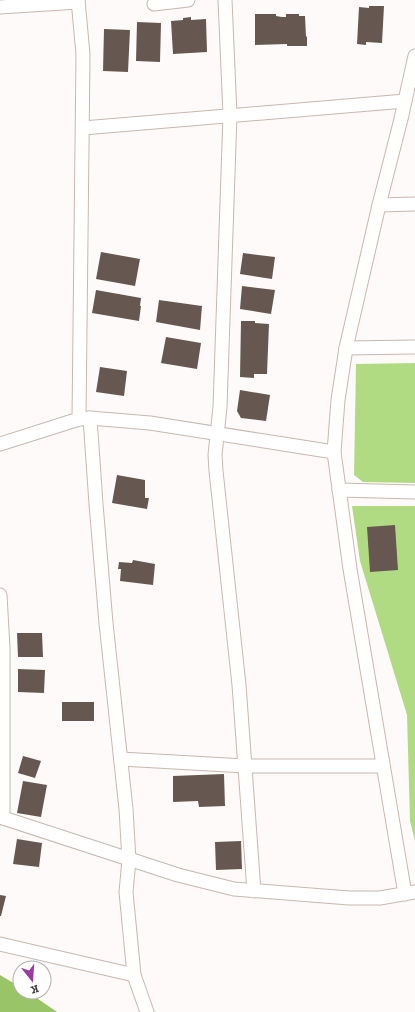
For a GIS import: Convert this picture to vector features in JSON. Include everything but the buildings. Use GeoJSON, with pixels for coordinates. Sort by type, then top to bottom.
{"type":"FeatureCollection","features":[{"type":"Feature","properties":{"kind":"street"},"geometry":{"type":"LineString","coordinates":[[154,4],[188,0]]}},
{"type":"Feature","properties":{"kind":"street"},"geometry":{"type":"LineString","coordinates":[[225,0],[230,115],[220,407],[217,434],[216,471],[239,685],[254,891]]}},
{"type":"Feature","properties":{"kind":"street"},"geometry":{"type":"LineString","coordinates":[[0,7],[78,1],[83,54],[84,419],[96,504],[113,698],[121,759],[129,860],[126,892],[134,975],[147,1012]]}},
{"type":"Feature","properties":{"kind":"street"},"geometry":{"type":"LineString","coordinates":[[0,595],[4,656],[1,818],[178,875],[234,889],[360,899],[380,898],[410,893],[383,766],[350,569],[334,452],[338,400],[346,348],[415,56]]}},
{"type":"Feature","properties":{"kind":"street"},"geometry":{"type":"LineString","coordinates":[[83,128],[405,101]]}},
{"type":"Feature","properties":{"kind":"street"},"geometry":{"type":"LineString","coordinates":[[379,205],[415,204]]}},
{"type":"Feature","properties":{"kind":"street"},"geometry":{"type":"LineString","coordinates":[[346,348],[415,347]]}},
{"type":"Feature","properties":{"kind":"street"},"geometry":{"type":"LineString","coordinates":[[0,444],[84,419],[150,423],[334,452]]}},
{"type":"Feature","properties":{"kind":"street"},"geometry":{"type":"LineString","coordinates":[[339,490],[415,492]]}},
{"type":"Feature","properties":{"kind":"street"},"geometry":{"type":"LineString","coordinates":[[121,759],[246,766],[383,766]]}},
{"type":"Feature","properties":{"kind":"street"},"geometry":{"type":"LineString","coordinates":[[0,944],[134,975]]}},
{"type":"Feature","properties":{"kind":"green space"},"geometry":{"type":"Polygon","coordinates":[[[415,363],[415,483],[363,482],[354,475],[356,364],[415,363]]]}},
{"type":"Feature","properties":{"kind":"green space"},"geometry":{"type":"Polygon","coordinates":[[[352,506],[415,506],[415,841],[410,821],[407,715],[360,561],[352,506]]]}},
{"type":"Feature","properties":{"kind":"green space"},"geometry":{"type":"Polygon","coordinates":[[[0,975],[12,982],[12,1000],[40,1000],[57,1012],[0,1012],[0,975]]]}}]}
